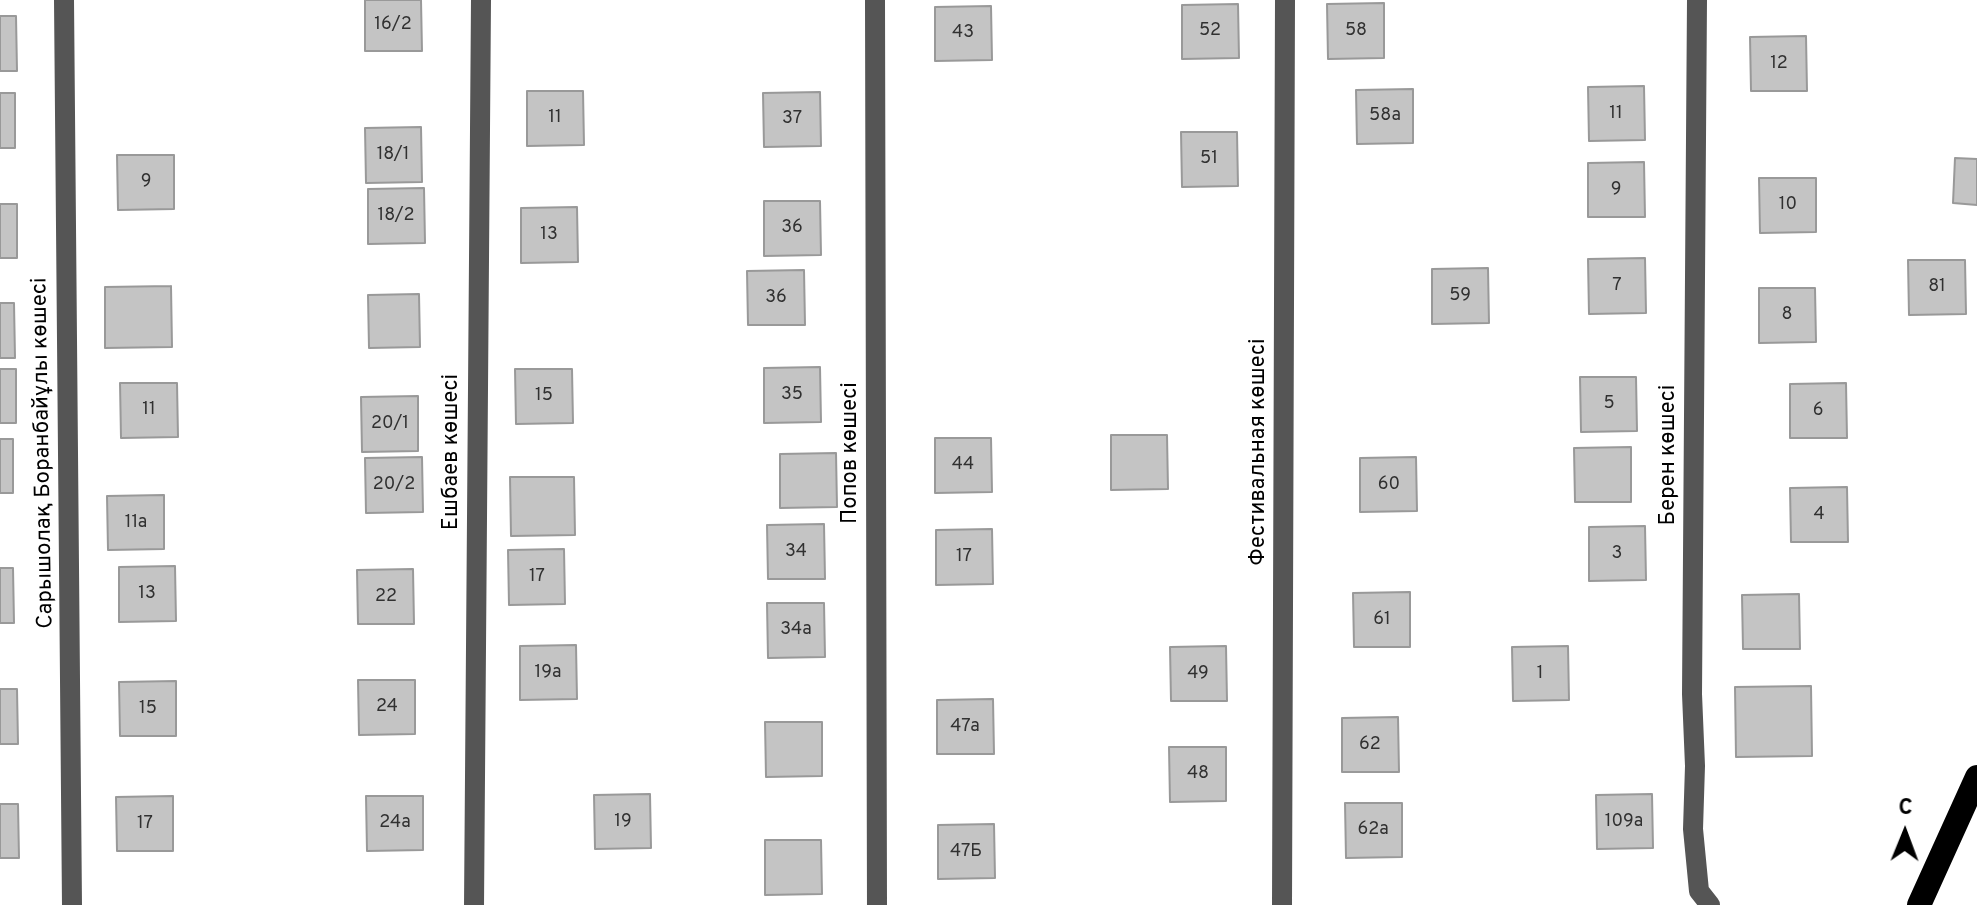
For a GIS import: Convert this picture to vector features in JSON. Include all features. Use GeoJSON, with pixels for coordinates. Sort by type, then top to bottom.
{"type":"FeatureCollection","features":[{"type":"Feature","properties":{"kind":"highway"},"geometry":{"type":"LineString","coordinates":[[1919,905],[1977,777]]}},
{"type":"Feature","properties":{"kind":"street","name":"Сарышолақ Боранбайұлы көшесі"},"geometry":{"type":"LineString","coordinates":[[64,0],[72,905]]}},
{"type":"Feature","properties":{"kind":"street","name":"Ешбаев көшесі"},"geometry":{"type":"LineString","coordinates":[[474,905],[481,0]]}},
{"type":"Feature","properties":{"kind":"street","name":"Попов көшесі"},"geometry":{"type":"LineString","coordinates":[[875,0],[877,905]]}},
{"type":"Feature","properties":{"kind":"street","name":"Фестивальная көшесі"},"geometry":{"type":"LineString","coordinates":[[1282,905],[1285,0]]}},
{"type":"Feature","properties":{"kind":"street","name":"Берен көшесі"},"geometry":{"type":"LineString","coordinates":[[1697,0],[1693,829],[1699,891],[1710,905]]}},
{"type":"Feature","properties":{"kind":"building"},"geometry":{"type":"Polygon","coordinates":[[[365,0],[421,0],[422,51],[365,51],[365,0]]]}},
{"type":"Feature","properties":{"kind":"building"},"geometry":{"type":"Polygon","coordinates":[[[1384,3],[1384,58],[1328,59],[1327,4],[1384,3]]]}},
{"type":"Feature","properties":{"kind":"building"},"geometry":{"type":"Polygon","coordinates":[[[1238,4],[1239,58],[1182,59],[1182,5],[1238,4]]]}},
{"type":"Feature","properties":{"kind":"building"},"geometry":{"type":"Polygon","coordinates":[[[991,6],[992,60],[935,61],[935,7],[991,6]]]}},
{"type":"Feature","properties":{"kind":"building"},"geometry":{"type":"Polygon","coordinates":[[[0,16],[16,16],[17,71],[0,71],[0,16]]]}},
{"type":"Feature","properties":{"kind":"building"},"geometry":{"type":"Polygon","coordinates":[[[1806,36],[1807,91],[1751,91],[1750,37],[1806,36]]]}},
{"type":"Feature","properties":{"kind":"building"},"geometry":{"type":"Polygon","coordinates":[[[1644,86],[1645,140],[1589,141],[1588,87],[1644,86]]]}},
{"type":"Feature","properties":{"kind":"building"},"geometry":{"type":"Polygon","coordinates":[[[1413,89],[1413,143],[1357,144],[1356,90],[1413,89]]]}},
{"type":"Feature","properties":{"kind":"building"},"geometry":{"type":"Polygon","coordinates":[[[527,91],[583,91],[584,145],[527,146],[527,91]]]}},
{"type":"Feature","properties":{"kind":"building"},"geometry":{"type":"Polygon","coordinates":[[[820,92],[821,146],[764,147],[763,93],[820,92]]]}},
{"type":"Feature","properties":{"kind":"building"},"geometry":{"type":"Polygon","coordinates":[[[0,93],[15,93],[15,148],[0,148],[0,93]]]}},
{"type":"Feature","properties":{"kind":"building"},"geometry":{"type":"Polygon","coordinates":[[[421,127],[422,182],[366,183],[365,128],[421,127]]]}},
{"type":"Feature","properties":{"kind":"building"},"geometry":{"type":"Polygon","coordinates":[[[1181,132],[1237,132],[1238,186],[1182,187],[1181,132]]]}},
{"type":"Feature","properties":{"kind":"building"},"geometry":{"type":"Polygon","coordinates":[[[117,155],[174,155],[174,209],[118,210],[117,155]]]}},
{"type":"Feature","properties":{"kind":"building"},"geometry":{"type":"Polygon","coordinates":[[[1955,158],[1977,159],[1977,205],[1953,203],[1955,158]]]}},
{"type":"Feature","properties":{"kind":"building"},"geometry":{"type":"Polygon","coordinates":[[[1644,162],[1645,217],[1588,217],[1588,163],[1644,162]]]}},
{"type":"Feature","properties":{"kind":"building"},"geometry":{"type":"Polygon","coordinates":[[[1759,178],[1816,178],[1816,232],[1760,233],[1759,178]]]}},
{"type":"Feature","properties":{"kind":"building"},"geometry":{"type":"Polygon","coordinates":[[[424,188],[425,243],[368,244],[368,189],[424,188]]]}},
{"type":"Feature","properties":{"kind":"building"},"geometry":{"type":"Polygon","coordinates":[[[764,201],[820,201],[821,255],[764,256],[764,201]]]}},
{"type":"Feature","properties":{"kind":"building"},"geometry":{"type":"Polygon","coordinates":[[[0,204],[17,204],[17,258],[0,258],[0,204]]]}},
{"type":"Feature","properties":{"kind":"building"},"geometry":{"type":"Polygon","coordinates":[[[577,207],[578,262],[521,263],[521,208],[577,207]]]}},
{"type":"Feature","properties":{"kind":"building"},"geometry":{"type":"Polygon","coordinates":[[[1645,258],[1646,313],[1589,314],[1588,259],[1645,258]]]}},
{"type":"Feature","properties":{"kind":"building"},"geometry":{"type":"Polygon","coordinates":[[[1908,260],[1965,260],[1966,314],[1909,315],[1908,260]]]}},
{"type":"Feature","properties":{"kind":"building"},"geometry":{"type":"Polygon","coordinates":[[[1488,268],[1489,323],[1432,324],[1432,269],[1488,268]]]}},
{"type":"Feature","properties":{"kind":"building"},"geometry":{"type":"Polygon","coordinates":[[[804,270],[805,325],[748,325],[747,271],[804,270]]]}},
{"type":"Feature","properties":{"kind":"building"},"geometry":{"type":"Polygon","coordinates":[[[171,286],[172,347],[105,348],[105,287],[171,286]]]}},
{"type":"Feature","properties":{"kind":"building"},"geometry":{"type":"Polygon","coordinates":[[[1759,288],[1815,288],[1816,342],[1759,343],[1759,288]]]}},
{"type":"Feature","properties":{"kind":"building"},"geometry":{"type":"Polygon","coordinates":[[[419,294],[420,347],[369,348],[368,295],[419,294]]]}},
{"type":"Feature","properties":{"kind":"building"},"geometry":{"type":"Polygon","coordinates":[[[0,303],[14,303],[15,358],[0,358],[0,303]]]}},
{"type":"Feature","properties":{"kind":"building"},"geometry":{"type":"Polygon","coordinates":[[[820,367],[821,422],[764,423],[764,368],[820,367]]]}},
{"type":"Feature","properties":{"kind":"building"},"geometry":{"type":"Polygon","coordinates":[[[0,369],[16,369],[16,423],[0,423],[0,369]]]}},
{"type":"Feature","properties":{"kind":"building"},"geometry":{"type":"Polygon","coordinates":[[[515,369],[572,369],[573,423],[516,424],[515,369]]]}},
{"type":"Feature","properties":{"kind":"building"},"geometry":{"type":"Polygon","coordinates":[[[1580,377],[1636,377],[1637,431],[1581,432],[1580,377]]]}},
{"type":"Feature","properties":{"kind":"building"},"geometry":{"type":"Polygon","coordinates":[[[120,383],[177,383],[178,437],[121,438],[120,383]]]}},
{"type":"Feature","properties":{"kind":"building"},"geometry":{"type":"Polygon","coordinates":[[[1846,383],[1847,438],[1790,438],[1790,384],[1846,383]]]}},
{"type":"Feature","properties":{"kind":"building"},"geometry":{"type":"Polygon","coordinates":[[[418,396],[418,451],[362,452],[361,397],[418,396]]]}},
{"type":"Feature","properties":{"kind":"building"},"geometry":{"type":"Polygon","coordinates":[[[1111,435],[1167,435],[1168,489],[1111,490],[1111,435]]]}},
{"type":"Feature","properties":{"kind":"building"},"geometry":{"type":"Polygon","coordinates":[[[935,438],[991,438],[992,492],[935,493],[935,438]]]}},
{"type":"Feature","properties":{"kind":"building"},"geometry":{"type":"Polygon","coordinates":[[[0,439],[13,439],[13,493],[0,493],[0,439]]]}},
{"type":"Feature","properties":{"kind":"building"},"geometry":{"type":"Polygon","coordinates":[[[1631,447],[1631,502],[1575,502],[1574,448],[1631,447]]]}},
{"type":"Feature","properties":{"kind":"building"},"geometry":{"type":"Polygon","coordinates":[[[836,453],[837,507],[780,508],[780,454],[836,453]]]}},
{"type":"Feature","properties":{"kind":"building"},"geometry":{"type":"Polygon","coordinates":[[[422,457],[423,512],[366,513],[365,458],[422,457]]]}},
{"type":"Feature","properties":{"kind":"building"},"geometry":{"type":"Polygon","coordinates":[[[1416,457],[1417,511],[1360,512],[1360,458],[1416,457]]]}},
{"type":"Feature","properties":{"kind":"building"},"geometry":{"type":"Polygon","coordinates":[[[510,477],[574,477],[575,535],[511,536],[510,477]]]}},
{"type":"Feature","properties":{"kind":"building"},"geometry":{"type":"Polygon","coordinates":[[[1847,487],[1848,542],[1791,542],[1790,488],[1847,487]]]}},
{"type":"Feature","properties":{"kind":"building"},"geometry":{"type":"Polygon","coordinates":[[[164,495],[164,549],[108,550],[107,496],[164,495]]]}},
{"type":"Feature","properties":{"kind":"building"},"geometry":{"type":"Polygon","coordinates":[[[824,524],[825,579],[768,579],[767,525],[824,524]]]}},
{"type":"Feature","properties":{"kind":"building"},"geometry":{"type":"Polygon","coordinates":[[[1645,526],[1646,580],[1589,581],[1589,527],[1645,526]]]}},
{"type":"Feature","properties":{"kind":"building"},"geometry":{"type":"Polygon","coordinates":[[[992,529],[993,584],[936,585],[936,530],[992,529]]]}},
{"type":"Feature","properties":{"kind":"building"},"geometry":{"type":"Polygon","coordinates":[[[564,549],[565,604],[509,605],[508,550],[564,549]]]}},
{"type":"Feature","properties":{"kind":"building"},"geometry":{"type":"Polygon","coordinates":[[[175,566],[176,621],[119,622],[119,567],[175,566]]]}},
{"type":"Feature","properties":{"kind":"building"},"geometry":{"type":"Polygon","coordinates":[[[0,568],[13,568],[14,623],[0,623],[0,568]]]}},
{"type":"Feature","properties":{"kind":"building"},"geometry":{"type":"Polygon","coordinates":[[[413,569],[414,624],[358,624],[357,570],[413,569]]]}},
{"type":"Feature","properties":{"kind":"building"},"geometry":{"type":"Polygon","coordinates":[[[1410,592],[1410,647],[1354,647],[1353,593],[1410,592]]]}},
{"type":"Feature","properties":{"kind":"building"},"geometry":{"type":"Polygon","coordinates":[[[1799,594],[1800,649],[1743,649],[1742,595],[1799,594]]]}},
{"type":"Feature","properties":{"kind":"building"},"geometry":{"type":"Polygon","coordinates":[[[767,603],[824,603],[825,657],[768,658],[767,603]]]}},
{"type":"Feature","properties":{"kind":"building"},"geometry":{"type":"Polygon","coordinates":[[[576,645],[577,699],[520,700],[520,646],[576,645]]]}},
{"type":"Feature","properties":{"kind":"building"},"geometry":{"type":"Polygon","coordinates":[[[1226,646],[1227,701],[1171,701],[1170,647],[1226,646]]]}},
{"type":"Feature","properties":{"kind":"building"},"geometry":{"type":"Polygon","coordinates":[[[1568,646],[1569,700],[1513,701],[1512,647],[1568,646]]]}},
{"type":"Feature","properties":{"kind":"building"},"geometry":{"type":"Polygon","coordinates":[[[358,680],[415,680],[415,734],[359,735],[358,680]]]}},
{"type":"Feature","properties":{"kind":"building"},"geometry":{"type":"Polygon","coordinates":[[[176,681],[176,736],[120,736],[119,682],[176,681]]]}},
{"type":"Feature","properties":{"kind":"building"},"geometry":{"type":"Polygon","coordinates":[[[1811,686],[1812,756],[1736,757],[1735,687],[1811,686]]]}},
{"type":"Feature","properties":{"kind":"building"},"geometry":{"type":"Polygon","coordinates":[[[0,689],[17,689],[18,744],[0,744],[0,689]]]}},
{"type":"Feature","properties":{"kind":"building"},"geometry":{"type":"Polygon","coordinates":[[[993,699],[994,754],[937,754],[937,700],[993,699]]]}},
{"type":"Feature","properties":{"kind":"building"},"geometry":{"type":"Polygon","coordinates":[[[1398,717],[1399,772],[1342,772],[1342,718],[1398,717]]]}},
{"type":"Feature","properties":{"kind":"building"},"geometry":{"type":"Polygon","coordinates":[[[765,722],[822,722],[822,776],[766,777],[765,722]]]}},
{"type":"Feature","properties":{"kind":"building"},"geometry":{"type":"Polygon","coordinates":[[[1169,747],[1226,747],[1226,801],[1170,802],[1169,747]]]}},
{"type":"Feature","properties":{"kind":"building"},"geometry":{"type":"Polygon","coordinates":[[[650,794],[651,848],[595,849],[594,795],[650,794]]]}},
{"type":"Feature","properties":{"kind":"building"},"geometry":{"type":"Polygon","coordinates":[[[1652,794],[1653,848],[1597,849],[1596,795],[1652,794]]]}},
{"type":"Feature","properties":{"kind":"building"},"geometry":{"type":"Polygon","coordinates":[[[173,796],[173,851],[117,851],[116,797],[173,796]]]}},
{"type":"Feature","properties":{"kind":"building"},"geometry":{"type":"Polygon","coordinates":[[[366,796],[423,796],[423,850],[367,851],[366,796]]]}},
{"type":"Feature","properties":{"kind":"building"},"geometry":{"type":"Polygon","coordinates":[[[1345,803],[1402,803],[1402,857],[1346,858],[1345,803]]]}},
{"type":"Feature","properties":{"kind":"building"},"geometry":{"type":"Polygon","coordinates":[[[0,804],[18,804],[19,858],[0,858],[0,804]]]}},
{"type":"Feature","properties":{"kind":"building"},"geometry":{"type":"Polygon","coordinates":[[[994,824],[995,878],[938,879],[938,825],[994,824]]]}},
{"type":"Feature","properties":{"kind":"building"},"geometry":{"type":"Polygon","coordinates":[[[765,840],[821,840],[822,894],[765,895],[765,840]]]}}]}
